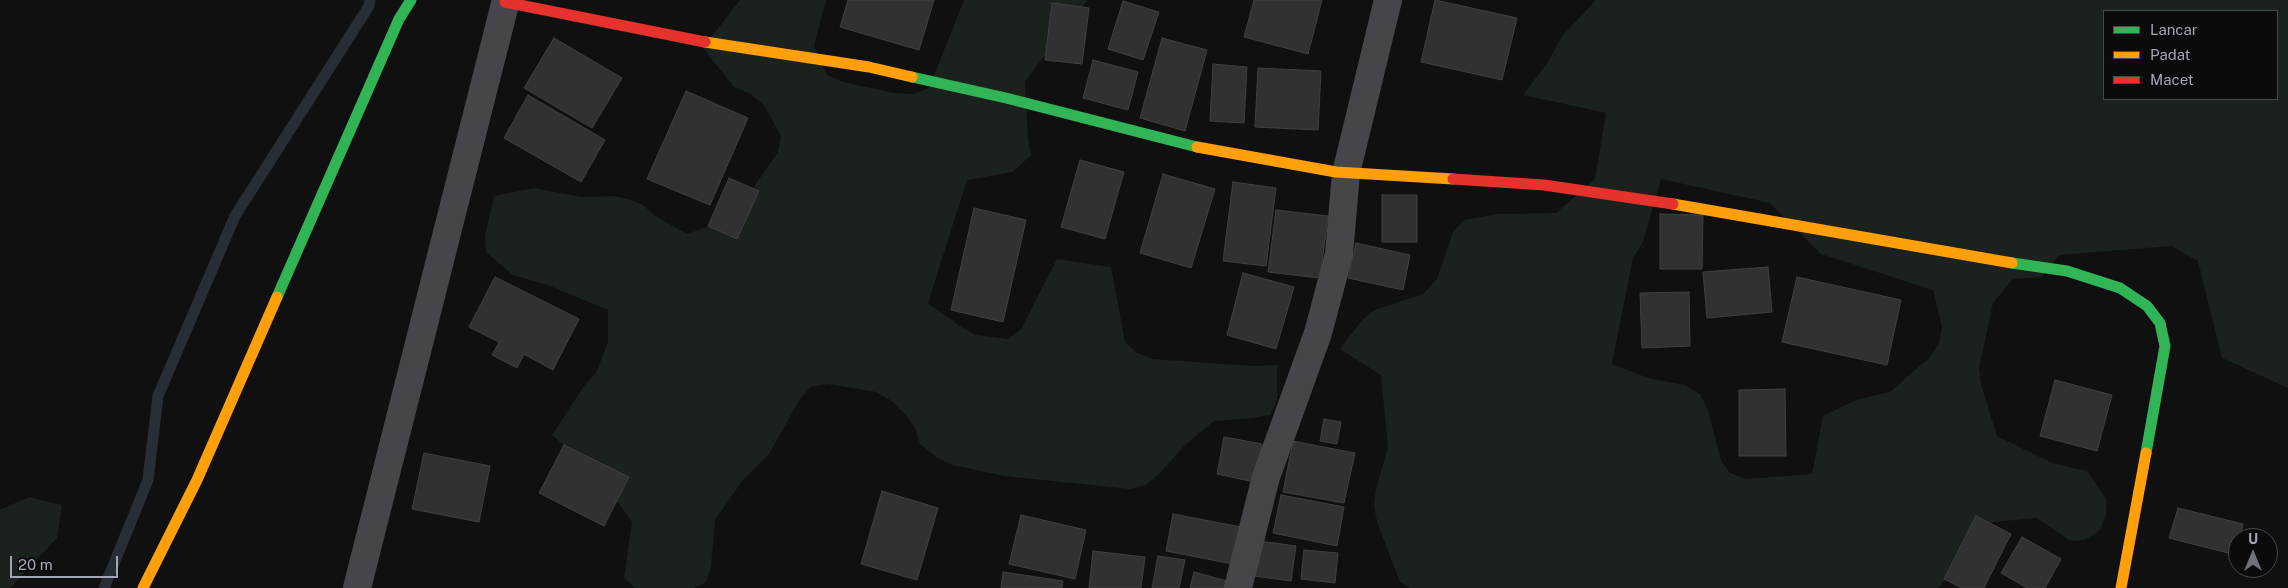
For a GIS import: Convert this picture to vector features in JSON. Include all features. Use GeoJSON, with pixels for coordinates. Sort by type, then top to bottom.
{"type":"FeatureCollection","features":[{"type":"Feature","properties":{"kind":"street"},"geometry":{"type":"LineString","coordinates":[[143,588],[197,480],[399,20],[411,0]]}},
{"type":"Feature","properties":{"kind":"street"},"geometry":{"type":"LineString","coordinates":[[1238,588],[1266,477],[1318,334],[1338,254],[1346,174],[1388,0]]}},
{"type":"Feature","properties":{"kind":"street"},"geometry":{"type":"LineString","coordinates":[[358,588],[505,1],[672,37],[869,67],[1006,98],[1206,149],[1346,174],[1544,185],[1982,259],[2067,271],[2120,288],[2147,306],[2160,323],[2165,346],[2121,588]]}},
{"type":"Feature","properties":{"kind":"shaded area"},"geometry":{"type":"Polygon","coordinates":[[[740,0],[826,0],[814,46],[827,75],[843,82],[895,93],[914,94],[929,88],[964,0],[1088,0],[1025,81],[1028,139],[1031,155],[1013,172],[967,180],[928,303],[961,327],[976,335],[1009,339],[1021,329],[1057,259],[1111,267],[1125,342],[1137,353],[1153,359],[1252,366],[1277,365],[1277,400],[1270,415],[1214,421],[1186,444],[1160,473],[1146,485],[1130,489],[1004,476],[953,465],[937,458],[920,444],[915,428],[904,413],[892,401],[876,392],[828,384],[811,387],[800,399],[769,454],[743,480],[715,520],[711,567],[706,582],[694,588],[635,588],[624,578],[632,522],[601,478],[552,435],[584,386],[596,373],[608,342],[608,310],[550,286],[513,275],[486,252],[485,236],[494,196],[534,188],[581,197],[613,196],[628,199],[643,205],[654,215],[687,234],[732,218],[778,152],[781,136],[764,105],[751,94],[734,87],[703,48],[740,0]]]}},
{"type":"Feature","properties":{"kind":"shaded area"},"geometry":{"type":"Polygon","coordinates":[[[1596,0],[2288,0],[2288,388],[2222,358],[2198,261],[2171,246],[2059,255],[2042,277],[2013,279],[1993,303],[1979,368],[1981,384],[1997,436],[2052,463],[2087,471],[2106,498],[2106,515],[2100,530],[2085,540],[2070,541],[2037,518],[1993,522],[1975,550],[1938,588],[1410,588],[1400,582],[1377,522],[1374,505],[1376,489],[1388,447],[1381,375],[1340,349],[1362,320],[1375,310],[1423,294],[1437,279],[1453,232],[1464,220],[1498,214],[1556,213],[1595,179],[1606,113],[1523,95],[1547,63],[1563,35],[1596,0]],[[1661,179],[1643,242],[1633,258],[1612,364],[1648,378],[1684,385],[1700,394],[1708,410],[1721,460],[1730,473],[1746,479],[1812,474],[1823,416],[1856,400],[1890,392],[1929,358],[1939,344],[1942,327],[1933,290],[1821,254],[1770,203],[1661,179]]]}},
{"type":"Feature","properties":{"kind":"shaded area"},"geometry":{"type":"Polygon","coordinates":[[[29,497],[62,505],[57,538],[10,588],[0,588],[0,510],[29,497]]]}},
{"type":"Feature","properties":{"kind":"building"},"geometry":{"type":"Polygon","coordinates":[[[848,0],[934,0],[919,50],[840,27],[848,0]]]}},
{"type":"Feature","properties":{"kind":"building"},"geometry":{"type":"Polygon","coordinates":[[[1254,0],[1322,0],[1308,54],[1244,37],[1254,0]]]}},
{"type":"Feature","properties":{"kind":"building"},"geometry":{"type":"Polygon","coordinates":[[[1435,0],[1517,18],[1502,80],[1421,62],[1435,0]]]}},
{"type":"Feature","properties":{"kind":"building"},"geometry":{"type":"Polygon","coordinates":[[[1123,1],[1159,12],[1143,60],[1108,49],[1123,1]]]}},
{"type":"Feature","properties":{"kind":"building"},"geometry":{"type":"Polygon","coordinates":[[[1052,3],[1089,8],[1082,64],[1045,60],[1052,3]]]}},
{"type":"Feature","properties":{"kind":"building"},"geometry":{"type":"Polygon","coordinates":[[[554,38],[622,78],[592,128],[524,88],[554,38]]]}},
{"type":"Feature","properties":{"kind":"building"},"geometry":{"type":"Polygon","coordinates":[[[1162,38],[1207,50],[1185,131],[1140,118],[1162,38]]]}},
{"type":"Feature","properties":{"kind":"building"},"geometry":{"type":"Polygon","coordinates":[[[1093,60],[1138,72],[1128,110],[1083,98],[1093,60]]]}},
{"type":"Feature","properties":{"kind":"building"},"geometry":{"type":"Polygon","coordinates":[[[1213,64],[1247,67],[1244,123],[1210,121],[1213,64]]]}},
{"type":"Feature","properties":{"kind":"building"},"geometry":{"type":"Polygon","coordinates":[[[1258,68],[1321,71],[1318,130],[1255,127],[1258,68]]]}},
{"type":"Feature","properties":{"kind":"building"},"geometry":{"type":"Polygon","coordinates":[[[686,91],[748,118],[710,205],[647,179],[686,91]]]}},
{"type":"Feature","properties":{"kind":"building"},"geometry":{"type":"Polygon","coordinates":[[[528,95],[605,140],[581,182],[504,138],[528,95]]]}},
{"type":"Feature","properties":{"kind":"building"},"geometry":{"type":"Polygon","coordinates":[[[1080,160],[1124,172],[1105,239],[1061,227],[1080,160]]]}},
{"type":"Feature","properties":{"kind":"building"},"geometry":{"type":"Polygon","coordinates":[[[1163,174],[1215,189],[1191,268],[1140,253],[1163,174]]]}},
{"type":"Feature","properties":{"kind":"building"},"geometry":{"type":"Polygon","coordinates":[[[729,178],[759,191],[737,239],[708,226],[729,178]]]}},
{"type":"Feature","properties":{"kind":"building"},"geometry":{"type":"Polygon","coordinates":[[[1233,182],[1276,188],[1266,266],[1223,261],[1233,182]]]}},
{"type":"Feature","properties":{"kind":"building"},"geometry":{"type":"Polygon","coordinates":[[[1382,195],[1417,195],[1417,242],[1382,242],[1382,195]]]}},
{"type":"Feature","properties":{"kind":"building"},"geometry":{"type":"Polygon","coordinates":[[[974,208],[1026,220],[1003,322],[951,310],[974,208]]]}},
{"type":"Feature","properties":{"kind":"building"},"geometry":{"type":"Polygon","coordinates":[[[1276,210],[1328,216],[1320,278],[1268,272],[1276,210]]]}},
{"type":"Feature","properties":{"kind":"building"},"geometry":{"type":"Polygon","coordinates":[[[1660,214],[1703,215],[1702,269],[1660,269],[1660,214]]]}},
{"type":"Feature","properties":{"kind":"building"},"geometry":{"type":"Polygon","coordinates":[[[1356,243],[1410,255],[1403,290],[1348,278],[1356,243]]]}},
{"type":"Feature","properties":{"kind":"building"},"geometry":{"type":"Polygon","coordinates":[[[1768,267],[1772,312],[1707,318],[1703,272],[1768,267]]]}},
{"type":"Feature","properties":{"kind":"building"},"geometry":{"type":"Polygon","coordinates":[[[1243,273],[1294,287],[1276,349],[1227,335],[1243,273]]]}},
{"type":"Feature","properties":{"kind":"building"},"geometry":{"type":"Polygon","coordinates":[[[495,277],[579,319],[553,370],[524,354],[517,368],[492,355],[499,342],[469,327],[495,277]]]}},
{"type":"Feature","properties":{"kind":"building"},"geometry":{"type":"Polygon","coordinates":[[[1797,277],[1901,300],[1887,365],[1782,342],[1797,277]]]}},
{"type":"Feature","properties":{"kind":"building"},"geometry":{"type":"Polygon","coordinates":[[[1689,292],[1690,346],[1642,348],[1640,293],[1689,292]]]}},
{"type":"Feature","properties":{"kind":"building"},"geometry":{"type":"Polygon","coordinates":[[[2055,380],[2112,395],[2097,451],[2040,436],[2055,380]]]}},
{"type":"Feature","properties":{"kind":"building"},"geometry":{"type":"Polygon","coordinates":[[[1785,389],[1786,456],[1739,456],[1739,390],[1785,389]]]}},
{"type":"Feature","properties":{"kind":"building"},"geometry":{"type":"Polygon","coordinates":[[[1324,419],[1341,422],[1337,444],[1320,441],[1324,419]]]}},
{"type":"Feature","properties":{"kind":"building"},"geometry":{"type":"Polygon","coordinates":[[[1224,437],[1262,444],[1254,482],[1217,474],[1224,437]]]}},
{"type":"Feature","properties":{"kind":"building"},"geometry":{"type":"Polygon","coordinates":[[[1293,441],[1355,453],[1344,503],[1283,492],[1293,441]]]}},
{"type":"Feature","properties":{"kind":"building"},"geometry":{"type":"Polygon","coordinates":[[[564,445],[629,477],[604,526],[539,493],[564,445]]]}},
{"type":"Feature","properties":{"kind":"building"},"geometry":{"type":"Polygon","coordinates":[[[424,453],[490,466],[479,522],[412,509],[424,453]]]}},
{"type":"Feature","properties":{"kind":"building"},"geometry":{"type":"Polygon","coordinates":[[[882,491],[938,508],[917,580],[861,564],[882,491]]]}},
{"type":"Feature","properties":{"kind":"building"},"geometry":{"type":"Polygon","coordinates":[[[1281,495],[1344,507],[1337,546],[1273,533],[1281,495]]]}},
{"type":"Feature","properties":{"kind":"building"},"geometry":{"type":"Polygon","coordinates":[[[2178,508],[2243,524],[2242,528],[2228,528],[2228,553],[2169,538],[2178,508]]]}},
{"type":"Feature","properties":{"kind":"building"},"geometry":{"type":"Polygon","coordinates":[[[1173,514],[1241,527],[1233,564],[1166,551],[1173,514]]]}},
{"type":"Feature","properties":{"kind":"building"},"geometry":{"type":"Polygon","coordinates":[[[1021,515],[1086,530],[1075,579],[1009,564],[1021,515]]]}},
{"type":"Feature","properties":{"kind":"building"},"geometry":{"type":"Polygon","coordinates":[[[1976,516],[2011,534],[1984,588],[1962,588],[1944,579],[1976,516]]]}},
{"type":"Feature","properties":{"kind":"building"},"geometry":{"type":"Polygon","coordinates":[[[2022,537],[2061,559],[2045,588],[2027,588],[2001,573],[2022,537]]]}},
{"type":"Feature","properties":{"kind":"building"},"geometry":{"type":"Polygon","coordinates":[[[1259,541],[1296,546],[1291,581],[1254,576],[1259,541]]]}},
{"type":"Feature","properties":{"kind":"building"},"geometry":{"type":"Polygon","coordinates":[[[1304,550],[1338,553],[1335,583],[1301,579],[1304,550]]]}},
{"type":"Feature","properties":{"kind":"building"},"geometry":{"type":"Polygon","coordinates":[[[1093,551],[1145,557],[1141,588],[1089,588],[1093,551]]]}},
{"type":"Feature","properties":{"kind":"building"},"geometry":{"type":"Polygon","coordinates":[[[1158,556],[1185,560],[1179,588],[1152,588],[1158,556]]]}},
{"type":"Feature","properties":{"kind":"building"},"geometry":{"type":"Polygon","coordinates":[[[1003,572],[1063,581],[1062,588],[1001,588],[1003,572]]]}},
{"type":"Feature","properties":{"kind":"building"},"geometry":{"type":"Polygon","coordinates":[[[1194,572],[1227,581],[1225,588],[1190,588],[1194,572]]]}},
{"type":"Feature","properties":{"kind":"waterway"},"geometry":{"type":"LineString","coordinates":[[104,588],[148,480],[158,396],[235,216],[369,6],[370,0]]}},
{"type":"Feature","properties":{"kind":"traffic: fast"},"geometry":{"type":"LineString","coordinates":[[277,297],[399,19],[411,0]]}},
{"type":"Feature","properties":{"kind":"traffic: fast"},"geometry":{"type":"LineString","coordinates":[[912,77],[1006,98],[1197,147]]}},
{"type":"Feature","properties":{"kind":"traffic: fast"},"geometry":{"type":"LineString","coordinates":[[2012,263],[2067,271],[2120,288],[2147,306],[2160,323],[2165,346],[2146,453]]}},
{"type":"Feature","properties":{"kind":"traffic: slow"},"geometry":{"type":"LineString","coordinates":[[705,42],[869,67],[912,77]]}},
{"type":"Feature","properties":{"kind":"traffic: slow"},"geometry":{"type":"LineString","coordinates":[[1197,147],[1336,172],[1453,179]]}},
{"type":"Feature","properties":{"kind":"traffic: slow"},"geometry":{"type":"LineString","coordinates":[[1673,204],[2012,263]]}},
{"type":"Feature","properties":{"kind":"traffic: slow"},"geometry":{"type":"LineString","coordinates":[[143,588],[197,480],[277,297]]}},
{"type":"Feature","properties":{"kind":"traffic: slow"},"geometry":{"type":"LineString","coordinates":[[2121,588],[2146,453]]}},
{"type":"Feature","properties":{"kind":"traffic: jam"},"geometry":{"type":"LineString","coordinates":[[505,2],[705,42]]}},
{"type":"Feature","properties":{"kind":"traffic: jam"},"geometry":{"type":"LineString","coordinates":[[1453,179],[1544,185],[1673,204]]}}]}
